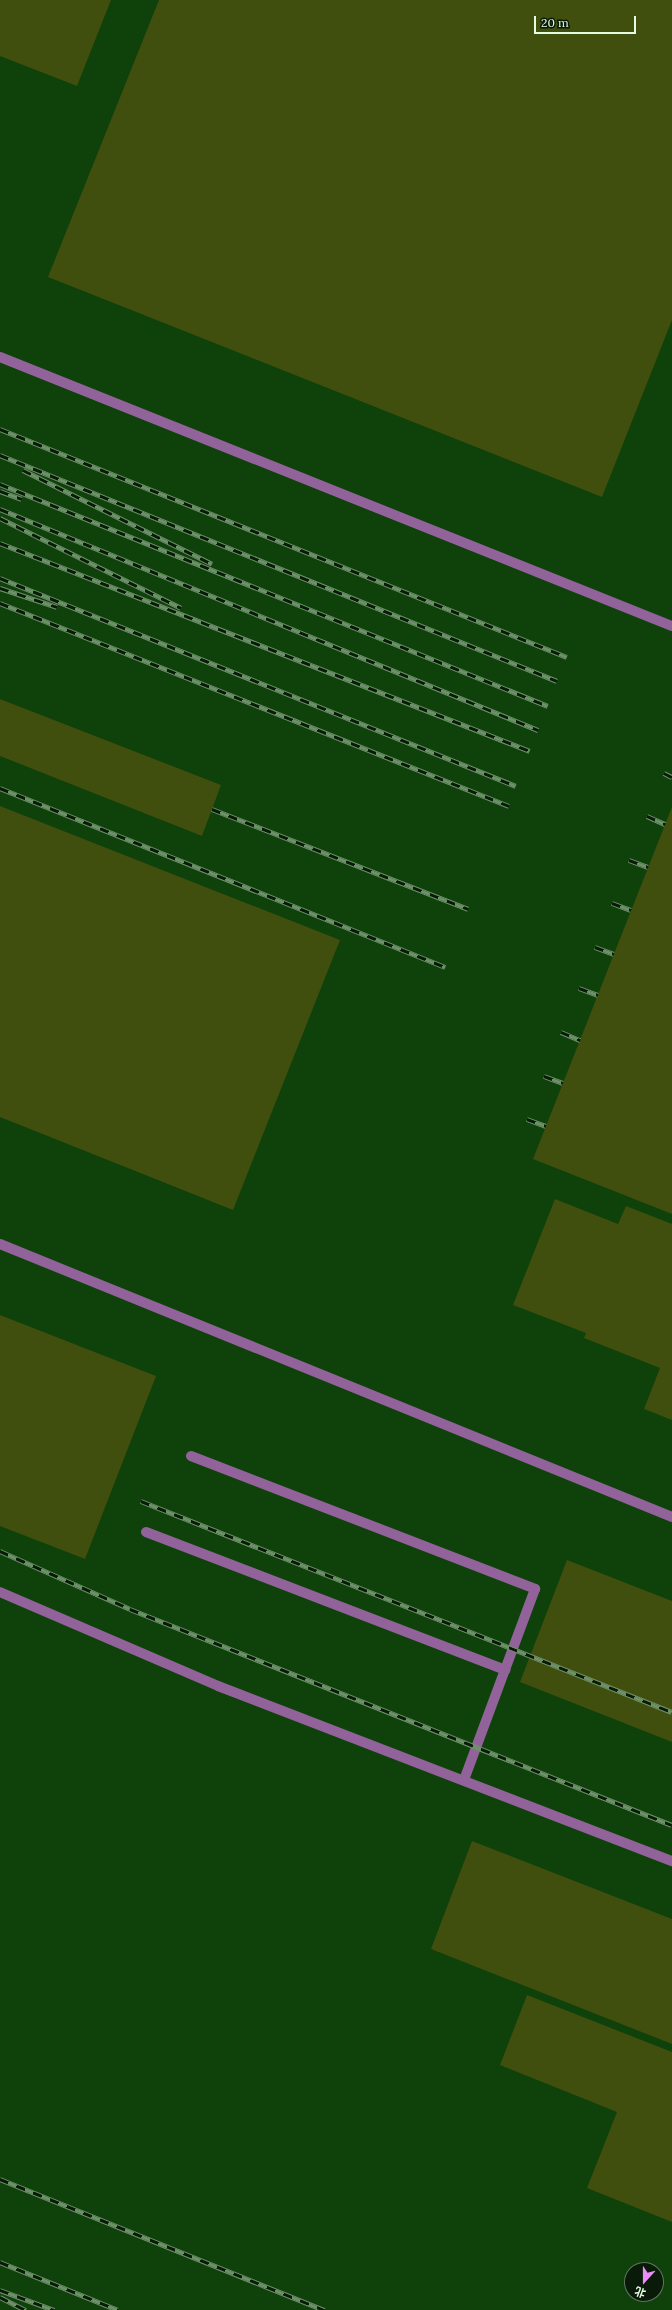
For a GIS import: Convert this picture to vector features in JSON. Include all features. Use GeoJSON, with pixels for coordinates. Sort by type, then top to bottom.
{"type":"FeatureCollection","features":[{"type":"Feature","properties":{"kind":"street"},"geometry":{"type":"LineString","coordinates":[[0,356],[672,626]]}},
{"type":"Feature","properties":{"kind":"street"},"geometry":{"type":"LineString","coordinates":[[0,1244],[672,1517]]}},
{"type":"Feature","properties":{"kind":"street"},"geometry":{"type":"LineString","coordinates":[[191,1456],[535,1589],[464,1780]]}},
{"type":"Feature","properties":{"kind":"street"},"geometry":{"type":"LineString","coordinates":[[146,1532],[505,1670]]}},
{"type":"Feature","properties":{"kind":"street"},"geometry":{"type":"LineString","coordinates":[[0,1592],[218,1686],[672,1860]]}},
{"type":"Feature","properties":{"kind":"shaded area"},"geometry":{"type":"Polygon","coordinates":[[[0,0],[672,0],[672,2310],[0,2310],[0,0]]]}},
{"type":"Feature","properties":{"kind":"building"},"geometry":{"type":"Polygon","coordinates":[[[0,0],[111,0],[77,86],[0,56],[0,0]]]}},
{"type":"Feature","properties":{"kind":"building"},"geometry":{"type":"Polygon","coordinates":[[[159,0],[672,0],[672,320],[602,497],[48,277],[159,0]]]}},
{"type":"Feature","properties":{"kind":"building"},"geometry":{"type":"Polygon","coordinates":[[[0,699],[221,785],[202,836],[0,756],[0,699]]]}},
{"type":"Feature","properties":{"kind":"building"},"geometry":{"type":"Polygon","coordinates":[[[0,806],[340,940],[233,1210],[0,1117],[0,806]]]}},
{"type":"Feature","properties":{"kind":"building"},"geometry":{"type":"Polygon","coordinates":[[[672,807],[672,1214],[533,1159],[672,807]]]}},
{"type":"Feature","properties":{"kind":"building"},"geometry":{"type":"Polygon","coordinates":[[[555,1199],[618,1224],[626,1206],[672,1224],[672,1420],[644,1409],[660,1368],[584,1338],[586,1333],[513,1305],[555,1199]]]}},
{"type":"Feature","properties":{"kind":"building"},"geometry":{"type":"Polygon","coordinates":[[[0,1315],[156,1376],[85,1559],[0,1526],[0,1315]]]}},
{"type":"Feature","properties":{"kind":"building"},"geometry":{"type":"Polygon","coordinates":[[[567,1560],[672,1601],[672,1742],[520,1682],[567,1560]]]}},
{"type":"Feature","properties":{"kind":"building"},"geometry":{"type":"Polygon","coordinates":[[[472,1841],[672,1919],[672,2044],[431,1949],[472,1841]]]}},
{"type":"Feature","properties":{"kind":"building"},"geometry":{"type":"Polygon","coordinates":[[[527,1995],[672,2052],[672,2222],[587,2188],[617,2112],[500,2065],[527,1995]]]}},
{"type":"Feature","properties":{"kind":"railway"},"geometry":{"type":"LineString","coordinates":[[0,429],[567,657]]}},
{"type":"Feature","properties":{"kind":"railway"},"geometry":{"type":"LineString","coordinates":[[0,455],[557,681]]}},
{"type":"Feature","properties":{"kind":"railway"},"geometry":{"type":"LineString","coordinates":[[23,470],[212,564]]}},
{"type":"Feature","properties":{"kind":"railway"},"geometry":{"type":"LineString","coordinates":[[0,484],[548,706]]}},
{"type":"Feature","properties":{"kind":"railway"},"geometry":{"type":"LineString","coordinates":[[0,491],[22,499]]}},
{"type":"Feature","properties":{"kind":"railway"},"geometry":{"type":"LineString","coordinates":[[0,509],[538,730]]}},
{"type":"Feature","properties":{"kind":"railway"},"geometry":{"type":"LineString","coordinates":[[0,518],[181,608]]}},
{"type":"Feature","properties":{"kind":"railway"},"geometry":{"type":"LineString","coordinates":[[0,543],[530,751]]}},
{"type":"Feature","properties":{"kind":"railway"},"geometry":{"type":"LineString","coordinates":[[0,578],[516,786]]}},
{"type":"Feature","properties":{"kind":"railway"},"geometry":{"type":"LineString","coordinates":[[0,588],[57,607]]}},
{"type":"Feature","properties":{"kind":"railway"},"geometry":{"type":"LineString","coordinates":[[0,603],[509,806]]}},
{"type":"Feature","properties":{"kind":"railway"},"geometry":{"type":"LineString","coordinates":[[664,773],[672,777]]}},
{"type":"Feature","properties":{"kind":"railway"},"geometry":{"type":"LineString","coordinates":[[0,788],[445,967]]}},
{"type":"Feature","properties":{"kind":"railway"},"geometry":{"type":"LineString","coordinates":[[212,809],[468,909]]}},
{"type":"Feature","properties":{"kind":"railway"},"geometry":{"type":"LineString","coordinates":[[647,816],[665,824]]}},
{"type":"Feature","properties":{"kind":"railway"},"geometry":{"type":"LineString","coordinates":[[629,860],[648,867]]}},
{"type":"Feature","properties":{"kind":"railway"},"geometry":{"type":"LineString","coordinates":[[612,903],[631,910]]}},
{"type":"Feature","properties":{"kind":"railway"},"geometry":{"type":"LineString","coordinates":[[595,947],[614,954]]}},
{"type":"Feature","properties":{"kind":"railway"},"geometry":{"type":"LineString","coordinates":[[579,988],[598,995]]}},
{"type":"Feature","properties":{"kind":"railway"},"geometry":{"type":"LineString","coordinates":[[561,1032],[580,1040]]}},
{"type":"Feature","properties":{"kind":"railway"},"geometry":{"type":"LineString","coordinates":[[544,1076],[563,1083]]}},
{"type":"Feature","properties":{"kind":"railway"},"geometry":{"type":"LineString","coordinates":[[527,1119],[546,1126]]}},
{"type":"Feature","properties":{"kind":"railway"},"geometry":{"type":"LineString","coordinates":[[141,1501],[672,1712]]}},
{"type":"Feature","properties":{"kind":"railway"},"geometry":{"type":"LineString","coordinates":[[0,1551],[130,1609],[672,1825]]}},
{"type":"Feature","properties":{"kind":"railway"},"geometry":{"type":"LineString","coordinates":[[0,2179],[325,2310]]}},
{"type":"Feature","properties":{"kind":"railway"},"geometry":{"type":"LineString","coordinates":[[0,2262],[118,2310]]}},
{"type":"Feature","properties":{"kind":"railway"},"geometry":{"type":"LineString","coordinates":[[0,2290],[54,2310]]}},
{"type":"Feature","properties":{"kind":"railway"},"geometry":{"type":"LineString","coordinates":[[0,2297],[26,2310]]}}]}
